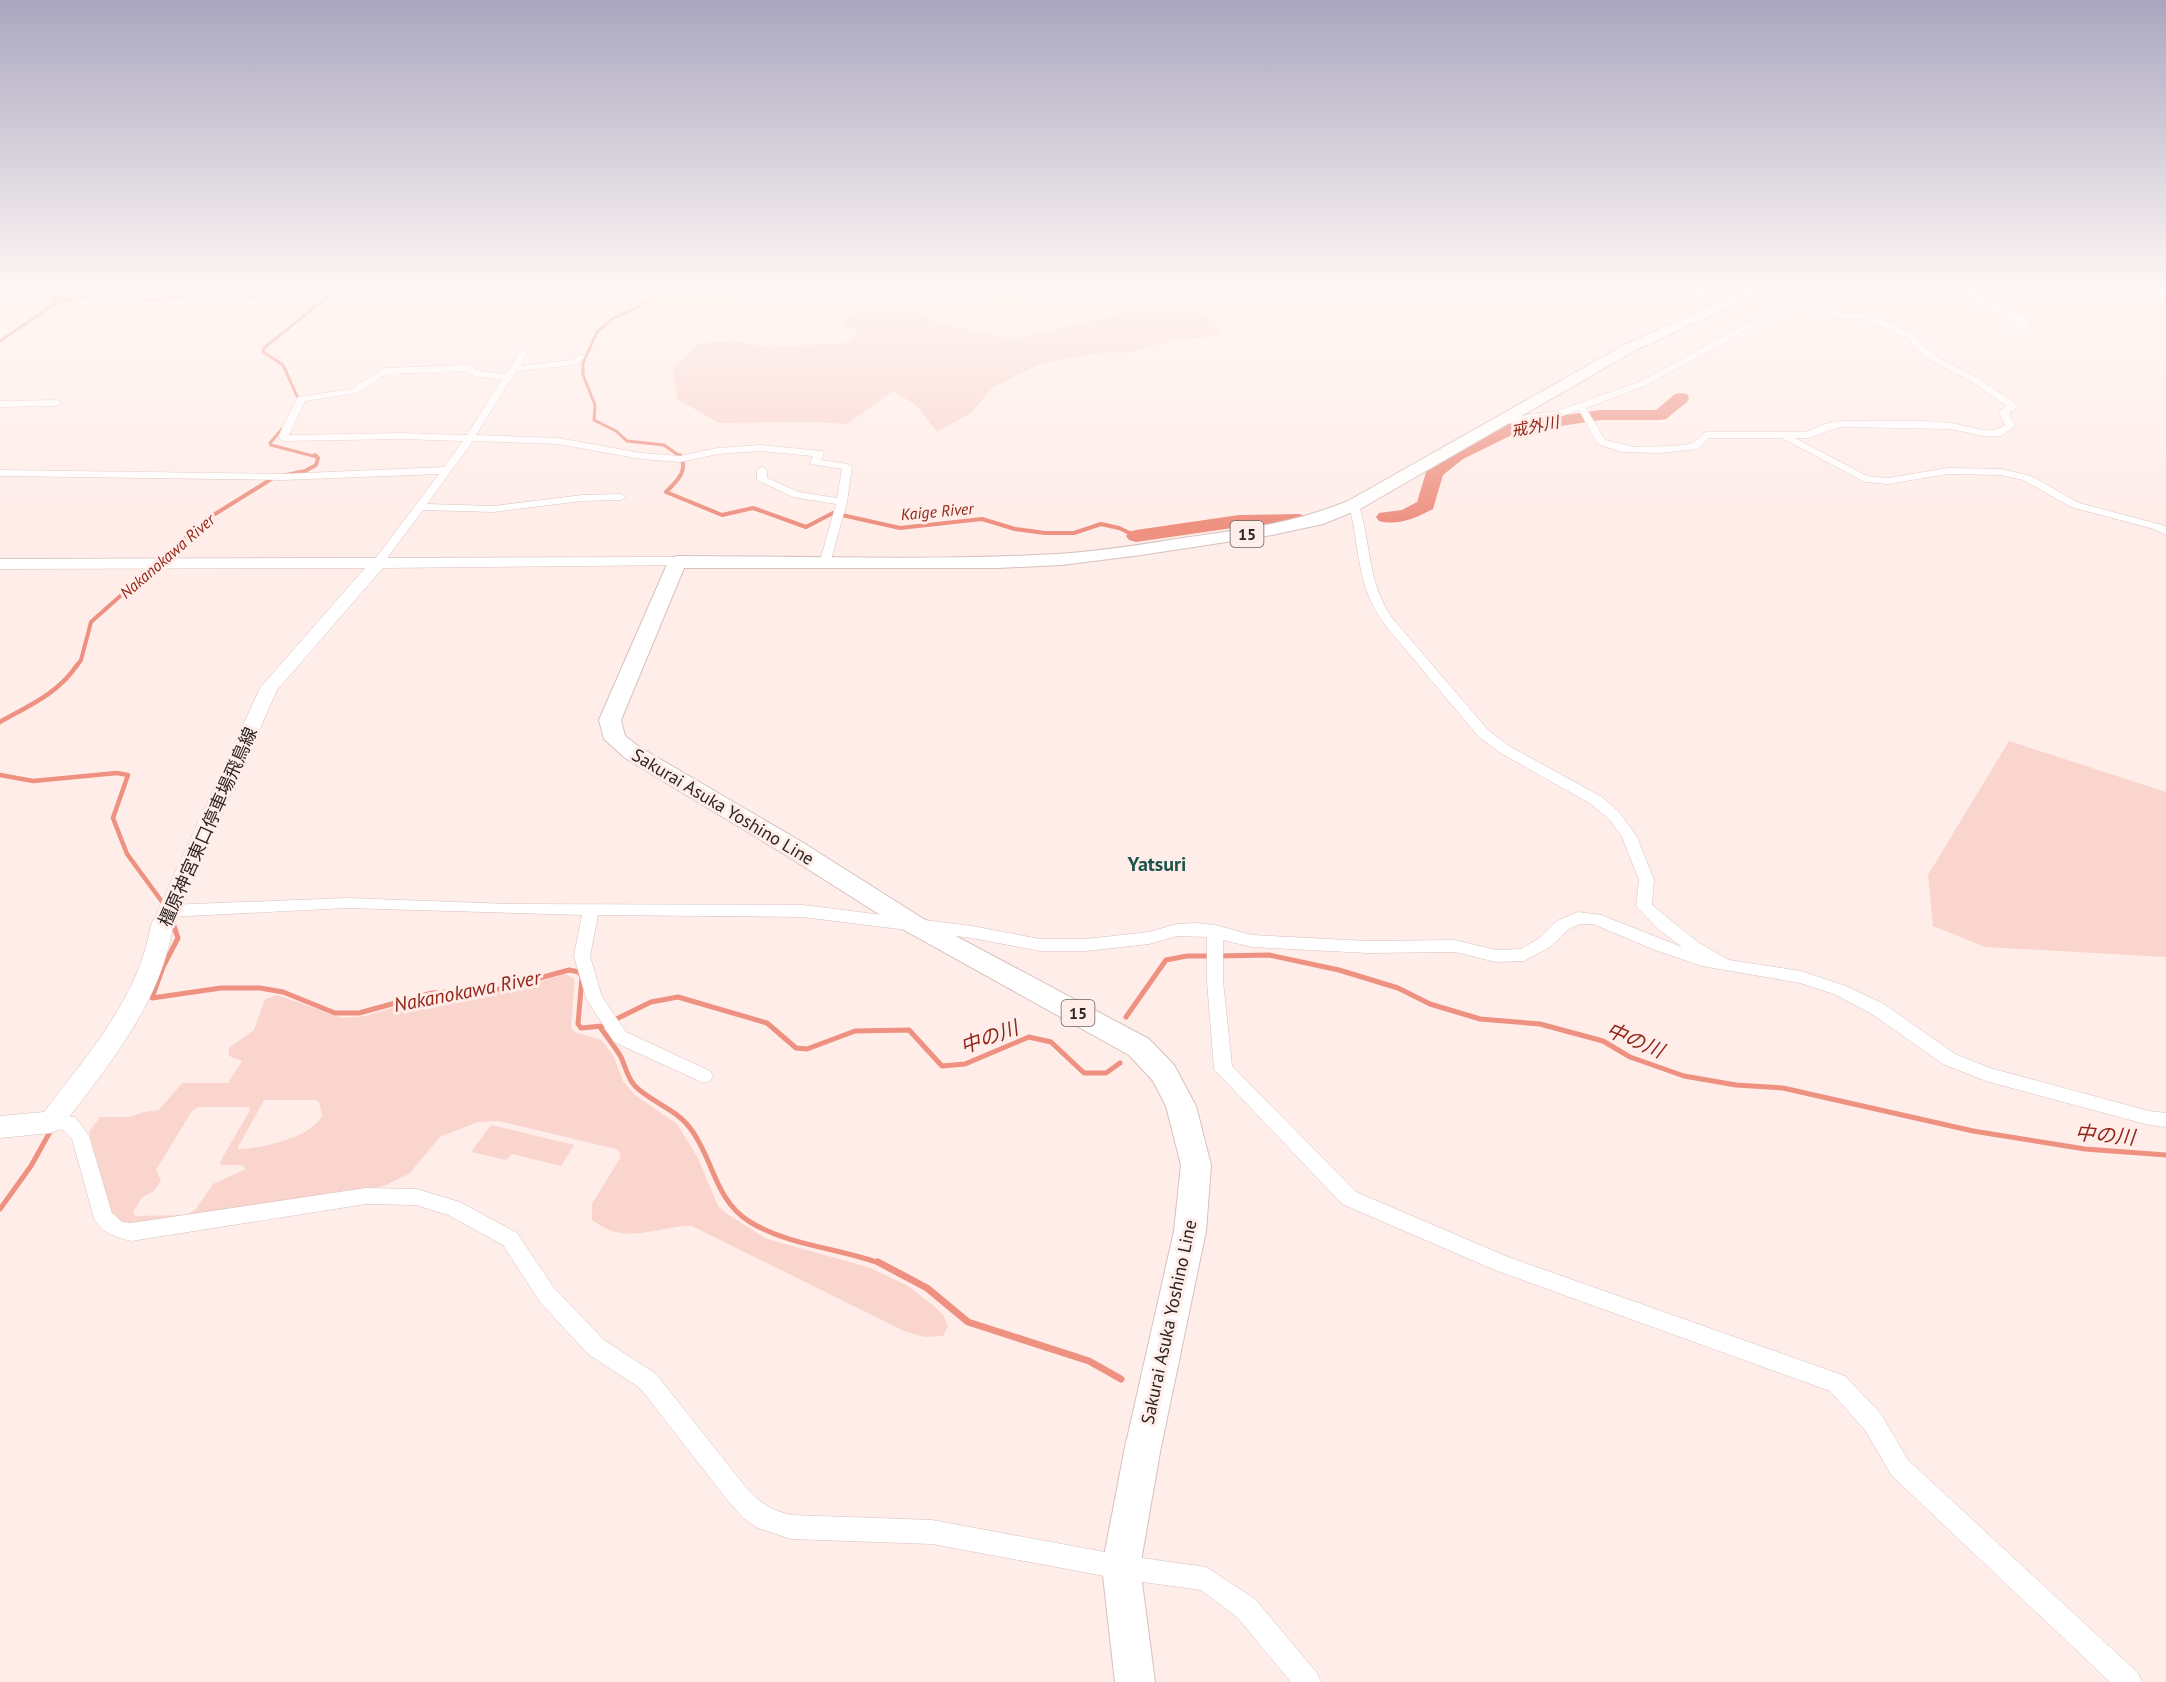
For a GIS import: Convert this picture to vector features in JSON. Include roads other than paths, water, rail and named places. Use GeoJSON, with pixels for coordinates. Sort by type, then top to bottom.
{"type":"FeatureCollection","features":[{"type":"Feature","properties":{"kind":"main road","name":"15"},"geometry":{"type":"LineString","coordinates":[[677,562],[998,562],[1072,558],[1141,550],[1272,530],[1317,520],[1354,505],[1594,367]]}},
{"type":"Feature","properties":{"kind":"main road"},"geometry":{"type":"LineString","coordinates":[[0,564],[677,562]]}},
{"type":"Feature","properties":{"kind":"main road","name":"Sakurai Asuka Yoshino Line"},"geometry":{"type":"LineString","coordinates":[[677,562],[610,720],[615,739],[633,753],[793,848],[913,924],[1139,1047],[1164,1073],[1181,1106],[1196,1165],[1190,1231],[1142,1452],[1120,1568],[1135,1682]]}},
{"type":"Feature","properties":{"kind":"main road","name":"橿原神宮東口停車場飛鳥線"},"geometry":{"type":"LineString","coordinates":[[51,1122],[135,1007],[161,943],[162,925],[269,688],[378,563]]}},
{"type":"Feature","properties":{"kind":"main road"},"geometry":{"type":"LineString","coordinates":[[0,1127],[51,1122]]}},
{"type":"Feature","properties":{"kind":"street"},"geometry":{"type":"LineString","coordinates":[[378,563],[447,471],[514,367]]}},
{"type":"Feature","properties":{"kind":"street"},"geometry":{"type":"LineString","coordinates":[[543,367],[511,373],[477,374],[468,369],[459,368],[384,371],[354,391],[301,399],[284,435],[285,438],[336,436],[558,441],[641,456],[683,458],[718,451],[760,448],[819,453],[815,462],[847,467],[840,508],[826,561]]}},
{"type":"Feature","properties":{"kind":"street"},"geometry":{"type":"LineString","coordinates":[[1497,422],[1537,419],[1582,408],[1642,384],[1673,367]]}},
{"type":"Feature","properties":{"kind":"street"},"geometry":{"type":"LineString","coordinates":[[1582,408],[1601,442],[1619,448],[1694,447],[1706,435],[1786,437],[1808,435],[1828,426],[1840,424],[1951,426],[1984,433],[2001,433],[2010,426],[2004,412],[2014,406],[1975,380],[1951,367]]}},
{"type":"Feature","properties":{"kind":"street"},"geometry":{"type":"LineString","coordinates":[[0,404],[57,403]]}},
{"type":"Feature","properties":{"kind":"street"},"geometry":{"type":"LineString","coordinates":[[1786,437],[1865,479],[1888,481],[1948,471],[2001,472],[2027,478],[2075,505],[2158,527],[2166,532]]}},
{"type":"Feature","properties":{"kind":"street"},"geometry":{"type":"LineString","coordinates":[[0,473],[283,477],[322,473],[447,471]]}},
{"type":"Feature","properties":{"kind":"street"},"geometry":{"type":"LineString","coordinates":[[762,471],[762,480],[797,495],[840,508]]}},
{"type":"Feature","properties":{"kind":"street"},"geometry":{"type":"LineString","coordinates":[[420,507],[493,509],[582,498],[621,497]]}},
{"type":"Feature","properties":{"kind":"street"},"geometry":{"type":"LineString","coordinates":[[1354,505],[1373,597],[1394,628],[1482,732],[1505,750],[1601,802],[1616,815],[1626,828],[1636,848],[1638,865],[1647,883],[1644,906],[1693,947],[1725,965]]}},
{"type":"Feature","properties":{"kind":"street"},"geometry":{"type":"LineString","coordinates":[[168,911],[347,903],[511,909],[803,911],[972,932],[1040,945],[1086,945],[1149,938],[1177,930],[1197,929],[1215,948],[1223,1069],[1349,1198],[1502,1264],[1837,1383],[1872,1422],[1900,1468],[2129,1682]]}},
{"type":"Feature","properties":{"kind":"street"},"geometry":{"type":"LineString","coordinates":[[591,910],[582,956],[594,998],[620,1037],[704,1076]]}},
{"type":"Feature","properties":{"kind":"street"},"geometry":{"type":"LineString","coordinates":[[1215,948],[1252,941],[1368,947],[1455,946],[1496,956],[1524,955],[1544,943],[1563,925],[1578,918],[1595,919],[1702,960],[1801,977],[1840,990],[1878,1009],[1948,1059],[1986,1074],[2149,1118],[2166,1120]]}},
{"type":"Feature","properties":{"kind":"street"},"geometry":{"type":"LineString","coordinates":[[51,1122],[68,1122],[80,1136],[104,1218],[117,1229],[131,1232],[165,1229],[366,1196],[416,1197],[453,1208],[510,1239],[547,1295],[596,1347],[648,1381],[736,1493],[751,1510],[766,1520],[791,1527],[932,1532],[1120,1568],[1206,1579],[1246,1608],[1308,1682]]}},
{"type":"Feature","properties":{"kind":"waterway","name":"Nakanokawa River"},"geometry":{"type":"LineString","coordinates":[[284,367],[297,396]]}},
{"type":"Feature","properties":{"kind":"waterway","name":"Kaige River"},"geometry":{"type":"LineString","coordinates":[[583,367],[583,375],[595,405],[594,420],[616,431],[627,441],[664,445],[681,457]]}},
{"type":"Feature","properties":{"kind":"waterway","name":"戒外川"},"geometry":{"type":"LineString","coordinates":[[1386,517],[1406,515],[1426,505],[1434,473],[1457,455],[1512,428],[1600,415],[1660,415],[1681,398]]}},
{"type":"Feature","properties":{"kind":"waterway","name":"Nakanokawa River"},"geometry":{"type":"LineString","coordinates":[[282,429],[270,443],[271,445],[317,457]]}},
{"type":"Feature","properties":{"kind":"waterway","name":"Nakanokawa River"},"geometry":{"type":"LineString","coordinates":[[76,667],[81,660],[91,622],[207,519],[273,478],[305,471],[316,465],[317,457]]}},
{"type":"Feature","properties":{"kind":"waterway","name":"Kaige River"},"geometry":{"type":"LineString","coordinates":[[681,457],[682,471],[678,480],[666,492],[722,515],[753,508],[806,527],[833,513],[900,528],[982,519],[1015,529],[1045,533],[1074,533],[1101,524],[1119,528],[1136,536]]}},
{"type":"Feature","properties":{"kind":"waterway","name":"戒外川"},"geometry":{"type":"LineString","coordinates":[[1136,536],[1239,521],[1299,520]]}},
{"type":"Feature","properties":{"kind":"waterway","name":"Nakanokawa River"},"geometry":{"type":"LineString","coordinates":[[0,722],[52,691],[70,675],[77,665]]}},
{"type":"Feature","properties":{"kind":"waterway","name":"Nakanokawa River"},"geometry":{"type":"LineString","coordinates":[[0,775],[33,781],[117,773],[128,775],[113,818],[127,854],[163,903]]}},
{"type":"Feature","properties":{"kind":"waterway","name":"Nakanokawa River"},"geometry":{"type":"LineString","coordinates":[[172,920],[176,931]]}},
{"type":"Feature","properties":{"kind":"waterway","name":"Nakanokawa River"},"geometry":{"type":"LineString","coordinates":[[175,930],[178,938],[163,967],[152,998],[221,988],[260,988],[283,992],[335,1013],[359,1013],[432,993],[499,989],[569,970],[579,972],[582,977],[578,1024],[581,1028],[602,1026],[651,1002],[678,997],[767,1023],[796,1048],[807,1049],[855,1031],[909,1030],[942,1066],[965,1064],[1029,1037],[1051,1042],[1084,1073],[1106,1073],[1120,1063]]}},
{"type":"Feature","properties":{"kind":"waterway","name":"中の川"},"geometry":{"type":"LineString","coordinates":[[1219,956],[1269,955],[1339,970],[1398,988],[1430,1004],[1480,1019],[1540,1024],[1603,1041],[1630,1057],[1684,1076],[1736,1085],[1783,1088],[1973,1131],[2085,1149],[2166,1155]]}},
{"type":"Feature","properties":{"kind":"waterway","name":"中の川"},"geometry":{"type":"LineString","coordinates":[[1126,1017],[1166,960],[1187,956],[1211,956]]}},
{"type":"Feature","properties":{"kind":"waterway"},"geometry":{"type":"LineString","coordinates":[[600,1027],[621,1057],[635,1086],[678,1116],[690,1128],[722,1191],[738,1213],[750,1222],[781,1236],[881,1264]]}},
{"type":"Feature","properties":{"kind":"waterway"},"geometry":{"type":"LineString","coordinates":[[0,1209],[31,1166],[51,1130]]}},
{"type":"Feature","properties":{"kind":"waterway"},"geometry":{"type":"LineString","coordinates":[[881,1264],[927,1288],[968,1322],[1089,1361],[1121,1379]]}},
{"type":"Feature","properties":{"kind":"district","name":"Yatsuri"},"geometry":{"type":"Point","coordinates":[1157,864]}}]}
